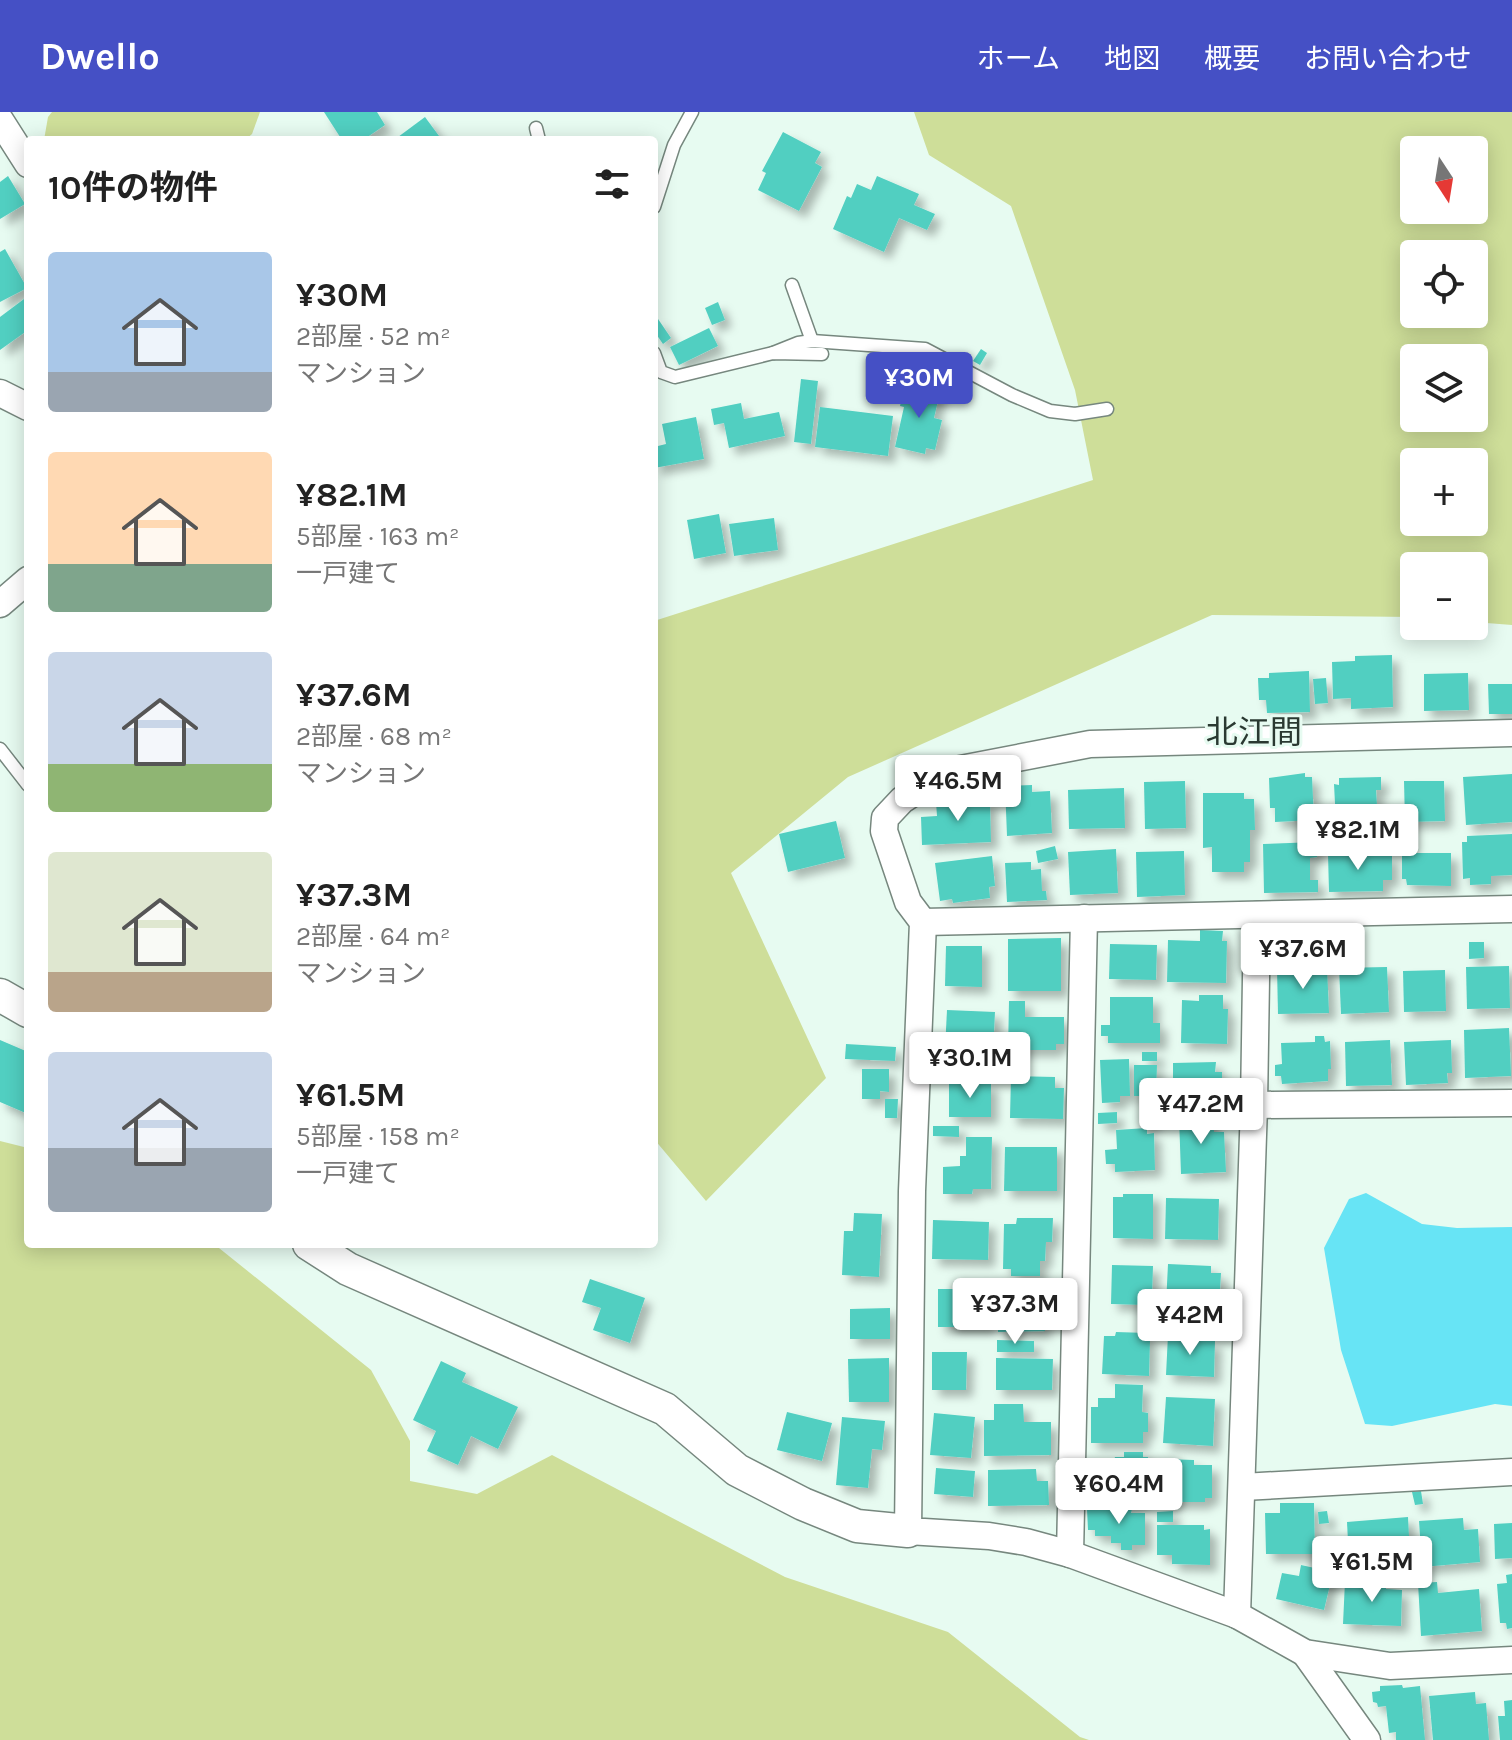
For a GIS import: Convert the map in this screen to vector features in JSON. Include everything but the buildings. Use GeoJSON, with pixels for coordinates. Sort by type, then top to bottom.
{"type":"FeatureCollection","features":[{"type":"Feature","properties":{"kind":"street"},"geometry":{"type":"LineString","coordinates":[[0,120],[24,158]]}},
{"type":"Feature","properties":{"kind":"street"},"geometry":{"type":"LineString","coordinates":[[0,393],[24,405]]}},
{"type":"Feature","properties":{"kind":"street"},"geometry":{"type":"LineString","coordinates":[[0,604],[24,583]]}},
{"type":"Feature","properties":{"kind":"street"},"geometry":{"type":"LineString","coordinates":[[908,1531],[912,1191],[923,922],[908,902],[884,831],[885,818],[902,800],[945,772],[1090,744],[1512,733]]}},
{"type":"Feature","properties":{"kind":"street"},"geometry":{"type":"LineString","coordinates":[[923,922],[1512,909]]}},
{"type":"Feature","properties":{"kind":"street"},"geometry":{"type":"LineString","coordinates":[[1237,1615],[1254,1105],[1257,915]]}},
{"type":"Feature","properties":{"kind":"street"},"geometry":{"type":"LineString","coordinates":[[1070,1554],[1084,918]]}},
{"type":"Feature","properties":{"kind":"street"},"geometry":{"type":"LineString","coordinates":[[0,995],[24,1009]]}},
{"type":"Feature","properties":{"kind":"street"},"geometry":{"type":"LineString","coordinates":[[1254,1105],[1512,1103]]}},
{"type":"Feature","properties":{"kind":"street"},"geometry":{"type":"LineString","coordinates":[[315,1248],[348,1269],[665,1409],[737,1470],[803,1504],[857,1526],[989,1536],[1070,1554],[1237,1615],[1305,1653],[1390,1666],[1512,1660]]}},
{"type":"Feature","properties":{"kind":"street"},"geometry":{"type":"LineString","coordinates":[[1243,1487],[1512,1472]]}},
{"type":"Feature","properties":{"kind":"street"},"geometry":{"type":"LineString","coordinates":[[1305,1653],[1367,1740]]}},
{"type":"Feature","properties":{"kind":"lane"},"geometry":{"type":"LineString","coordinates":[[658,195],[674,145],[692,112]]}},
{"type":"Feature","properties":{"kind":"lane"},"geometry":{"type":"LineString","coordinates":[[792,285],[812,341]]}},
{"type":"Feature","properties":{"kind":"lane"},"geometry":{"type":"LineString","coordinates":[[658,364],[661,372],[675,377],[812,341],[925,349],[1012,395],[1050,411],[1075,414],[1107,409]]}},
{"type":"Feature","properties":{"kind":"lane"},"geometry":{"type":"LineString","coordinates":[[773,353],[822,354]]}},
{"type":"Feature","properties":{"kind":"lane"},"geometry":{"type":"LineString","coordinates":[[0,749],[24,780]]}},
{"type":"Feature","properties":{"kind":"green space"},"geometry":{"type":"Polygon","coordinates":[[[52,112],[260,112],[250,136],[45,136],[52,112]]]}},
{"type":"Feature","properties":{"kind":"green space"},"geometry":{"type":"Polygon","coordinates":[[[914,112],[1512,112],[1512,625],[1488,623],[1488,552],[1400,552],[1400,617],[1212,615],[848,777],[731,873],[826,1078],[706,1201],[658,1144],[658,620],[1093,480],[1075,390],[1011,206],[929,155],[914,112]]]}},
{"type":"Feature","properties":{"kind":"green space"},"geometry":{"type":"Polygon","coordinates":[[[0,1141],[24,1147],[24,1248],[219,1248],[371,1370],[410,1441],[410,1481],[477,1494],[552,1455],[785,1577],[948,1632],[1080,1737],[1089,1740],[0,1740],[0,1141]]]}},
{"type":"Feature","properties":{"kind":"water"},"geometry":{"type":"Polygon","coordinates":[[[1366,1193],[1422,1224],[1457,1228],[1512,1227],[1512,1406],[1495,1404],[1392,1426],[1365,1424],[1341,1350],[1324,1248],[1349,1199],[1366,1193]]]}},
{"type":"Feature","properties":{"kind":"district","name":"北江間"},"geometry":{"type":"Point","coordinates":[1254,732]}}]}
